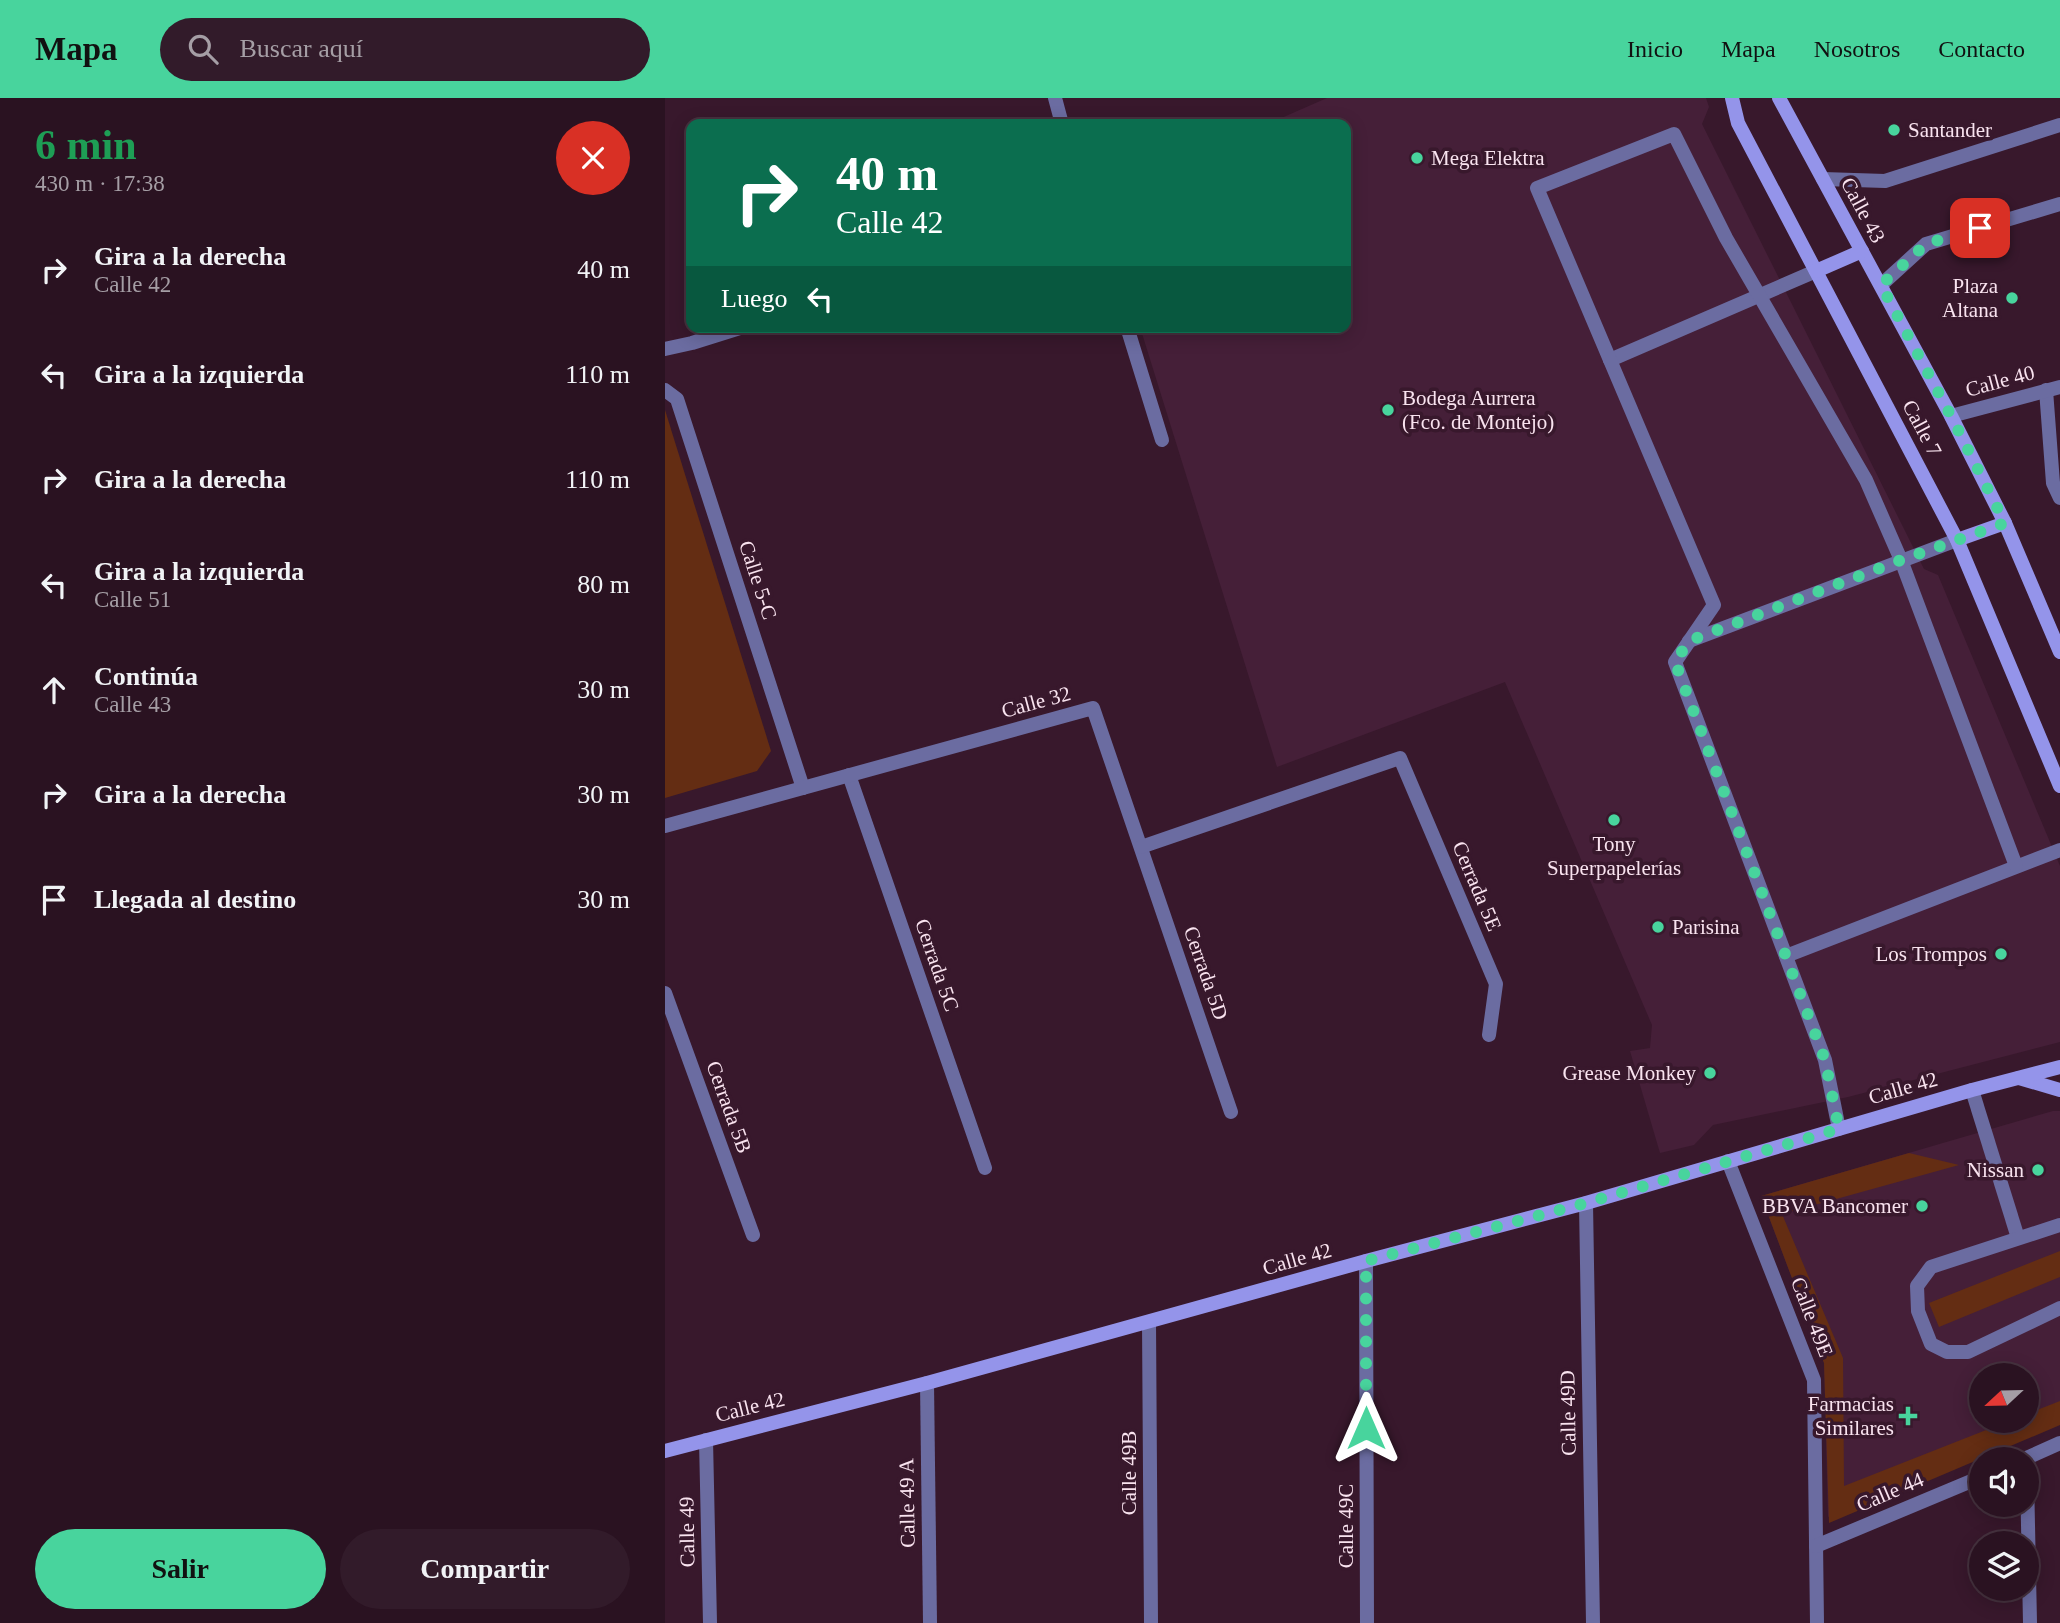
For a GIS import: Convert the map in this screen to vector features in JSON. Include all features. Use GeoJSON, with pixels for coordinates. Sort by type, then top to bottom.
{"type":"FeatureCollection","features":[{"type":"Feature","properties":{"kind":"main road","name":"Calle 7"},"geometry":{"type":"LineString","coordinates":[[1732,98],[1738,123],[1957,540],[2060,786]]}},
{"type":"Feature","properties":{"kind":"main road","name":"Calle 43"},"geometry":{"type":"LineString","coordinates":[[1779,98],[1951,416],[2005,523],[2060,652]]}},
{"type":"Feature","properties":{"kind":"main road"},"geometry":{"type":"LineString","coordinates":[[1816,271],[1861,251]]}},
{"type":"Feature","properties":{"kind":"main road"},"geometry":{"type":"LineString","coordinates":[[1957,540],[2005,523]]}},
{"type":"Feature","properties":{"kind":"main road","name":"Calle 42"},"geometry":{"type":"LineString","coordinates":[[665,1451],[927,1383],[1586,1203],[2058,1066]]}},
{"type":"Feature","properties":{"kind":"main road"},"geometry":{"type":"LineString","coordinates":[[2018,1077],[2060,1090]]}},
{"type":"Feature","properties":{"kind":"street"},"geometry":{"type":"LineString","coordinates":[[1055,98],[1061,119]]}},
{"type":"Feature","properties":{"kind":"street"},"geometry":{"type":"LineString","coordinates":[[1823,179],[1885,181],[2060,125]]}},
{"type":"Feature","properties":{"kind":"street"},"geometry":{"type":"LineString","coordinates":[[1839,1129],[1825,1060],[1675,662],[1714,605],[1537,188],[1674,134],[1726,238],[1866,480],[1901,560],[2015,866]]}},
{"type":"Feature","properties":{"kind":"street"},"geometry":{"type":"LineString","coordinates":[[1881,285],[1926,244],[2060,204]]}},
{"type":"Feature","properties":{"kind":"street"},"geometry":{"type":"LineString","coordinates":[[1610,360],[1816,271]]}},
{"type":"Feature","properties":{"kind":"street"},"geometry":{"type":"LineString","coordinates":[[665,349],[692,344],[725,333]]}},
{"type":"Feature","properties":{"kind":"street"},"geometry":{"type":"LineString","coordinates":[[1129,333],[1162,440]]}},
{"type":"Feature","properties":{"kind":"street"},"geometry":{"type":"LineString","coordinates":[[2053,388],[2053,483],[2060,498]]}},
{"type":"Feature","properties":{"kind":"street","name":"Calle 40"},"geometry":{"type":"LineString","coordinates":[[1951,416],[2053,388]]}},
{"type":"Feature","properties":{"kind":"street","name":"Calle 5-C"},"geometry":{"type":"LineString","coordinates":[[665,390],[677,399],[803,788]]}},
{"type":"Feature","properties":{"kind":"street"},"geometry":{"type":"LineString","coordinates":[[1689,641],[1957,540]]}},
{"type":"Feature","properties":{"kind":"street","name":"Calle 32"},"geometry":{"type":"LineString","coordinates":[[665,826],[1093,708],[1141,847]]}},
{"type":"Feature","properties":{"kind":"street","name":"Cerrada 5E"},"geometry":{"type":"LineString","coordinates":[[1141,847],[1400,758],[1496,984],[1489,1035]]}},
{"type":"Feature","properties":{"kind":"street","name":"Cerrada 5C"},"geometry":{"type":"LineString","coordinates":[[849,775],[985,1168]]}},
{"type":"Feature","properties":{"kind":"street","name":"Cerrada 5D"},"geometry":{"type":"LineString","coordinates":[[1141,847],[1231,1112]]}},
{"type":"Feature","properties":{"kind":"street"},"geometry":{"type":"LineString","coordinates":[[1786,956],[2060,850]]}},
{"type":"Feature","properties":{"kind":"street","name":"Cerrada 5B"},"geometry":{"type":"LineString","coordinates":[[665,993],[753,1235]]}},
{"type":"Feature","properties":{"kind":"street"},"geometry":{"type":"LineString","coordinates":[[1972,1090],[2018,1238]]}},
{"type":"Feature","properties":{"kind":"street","name":"Calle 49E"},"geometry":{"type":"LineString","coordinates":[[1728,1161],[1814,1380],[1817,1623]]}},
{"type":"Feature","properties":{"kind":"street","name":"Calle 49D"},"geometry":{"type":"LineString","coordinates":[[1586,1203],[1593,1623]]}},
{"type":"Feature","properties":{"kind":"street"},"geometry":{"type":"LineString","coordinates":[[2060,1225],[1931,1267],[1917,1286],[1918,1311],[1931,1344],[1947,1352],[1968,1352],[2060,1308]]}},
{"type":"Feature","properties":{"kind":"street","name":"Calle 49C"},"geometry":{"type":"LineString","coordinates":[[1366,1261],[1367,1623]]}},
{"type":"Feature","properties":{"kind":"street","name":"Calle 49B"},"geometry":{"type":"LineString","coordinates":[[1149,1322],[1151,1623]]}},
{"type":"Feature","properties":{"kind":"street","name":"Calle 49 A"},"geometry":{"type":"LineString","coordinates":[[927,1383],[930,1623]]}},
{"type":"Feature","properties":{"kind":"street","name":"Calle 49"},"geometry":{"type":"LineString","coordinates":[[706,1440],[711,1623]]}},
{"type":"Feature","properties":{"kind":"street"},"geometry":{"type":"LineString","coordinates":[[2039,1453],[2060,1443]]}},
{"type":"Feature","properties":{"kind":"street","name":"Calle 44"},"geometry":{"type":"LineString","coordinates":[[1816,1546],[1969,1482]]}},
{"type":"Feature","properties":{"kind":"street"},"geometry":{"type":"LineString","coordinates":[[2028,1517],[2030,1623]]}},
{"type":"Feature","properties":{"kind":"shaded area"},"geometry":{"type":"Polygon","coordinates":[[[1327,98],[1706,98],[1709,107],[1702,124],[1924,569],[1938,575],[2060,866],[2060,1042],[1848,1097],[1713,1125],[1694,1145],[1660,1153],[1630,1051],[1650,1048],[1652,1025],[1505,682],[1277,767],[1142,333],[1351,333],[1351,119],[1279,119],[1327,98]]]}},
{"type":"Feature","properties":{"kind":"shaded area"},"geometry":{"type":"Polygon","coordinates":[[[665,410],[771,751],[757,771],[665,798],[665,410]]]}},
{"type":"Feature","properties":{"kind":"shaded area"},"geometry":{"type":"Polygon","coordinates":[[[2060,1111],[2060,1422],[2039,1431],[2039,1363],[1969,1363],[1969,1433],[2033,1433],[1999,1447],[1969,1447],[1969,1459],[1828,1517],[1824,1363],[1761,1196],[2060,1111]]]}},
{"type":"Feature","properties":{"kind":"shaded area"},"geometry":{"type":"Polygon","coordinates":[[[1909,1153],[1959,1165],[1782,1214],[1843,1358],[1844,1486],[1979,1433],[2039,1433],[2039,1409],[2060,1401],[2060,1425],[2008,1447],[1969,1447],[1969,1464],[1829,1523],[1824,1363],[1761,1196],[1909,1153]]]}},
{"type":"Feature","properties":{"kind":"shaded area"},"geometry":{"type":"Polygon","coordinates":[[[2060,1251],[2060,1277],[1939,1327],[1929,1303],[2060,1251]]]}},
{"type":"Feature","properties":{"kind":"place","name":"Santander"},"geometry":{"type":"Point","coordinates":[1894,130]}},
{"type":"Feature","properties":{"kind":"place","name":"Mega Elektra"},"geometry":{"type":"Point","coordinates":[1417,158]}},
{"type":"Feature","properties":{"kind":"place","name":"Plaza Altana"},"geometry":{"type":"Point","coordinates":[2012,298]}},
{"type":"Feature","properties":{"kind":"place","name":"Bodega Aurrera (Fco. de Montejo)"},"geometry":{"type":"Point","coordinates":[1388,410]}},
{"type":"Feature","properties":{"kind":"place","name":"Tony Superpapelerías"},"geometry":{"type":"Point","coordinates":[1614,820]}},
{"type":"Feature","properties":{"kind":"place","name":"Parisina"},"geometry":{"type":"Point","coordinates":[1658,927]}},
{"type":"Feature","properties":{"kind":"place","name":"Los Trompos"},"geometry":{"type":"Point","coordinates":[2001,954]}},
{"type":"Feature","properties":{"kind":"place","name":"Grease Monkey"},"geometry":{"type":"Point","coordinates":[1710,1073]}},
{"type":"Feature","properties":{"kind":"place","name":"Nissan"},"geometry":{"type":"Point","coordinates":[2038,1170]}},
{"type":"Feature","properties":{"kind":"place","name":"BBVA Bancomer"},"geometry":{"type":"Point","coordinates":[1922,1206]}},
{"type":"Feature","properties":{"kind":"place","name":"Farmacias Similares"},"geometry":{"type":"Point","coordinates":[1908,1416]}},
{"type":"Feature","properties":{"kind":"route"},"geometry":{"type":"LineString","coordinates":[[1366,1428],[1366,1261],[1586,1203],[1839,1129],[1825,1060],[1675,662],[1689,641],[2005,523],[1881,285],[1926,244],[1980,228]]}}]}
